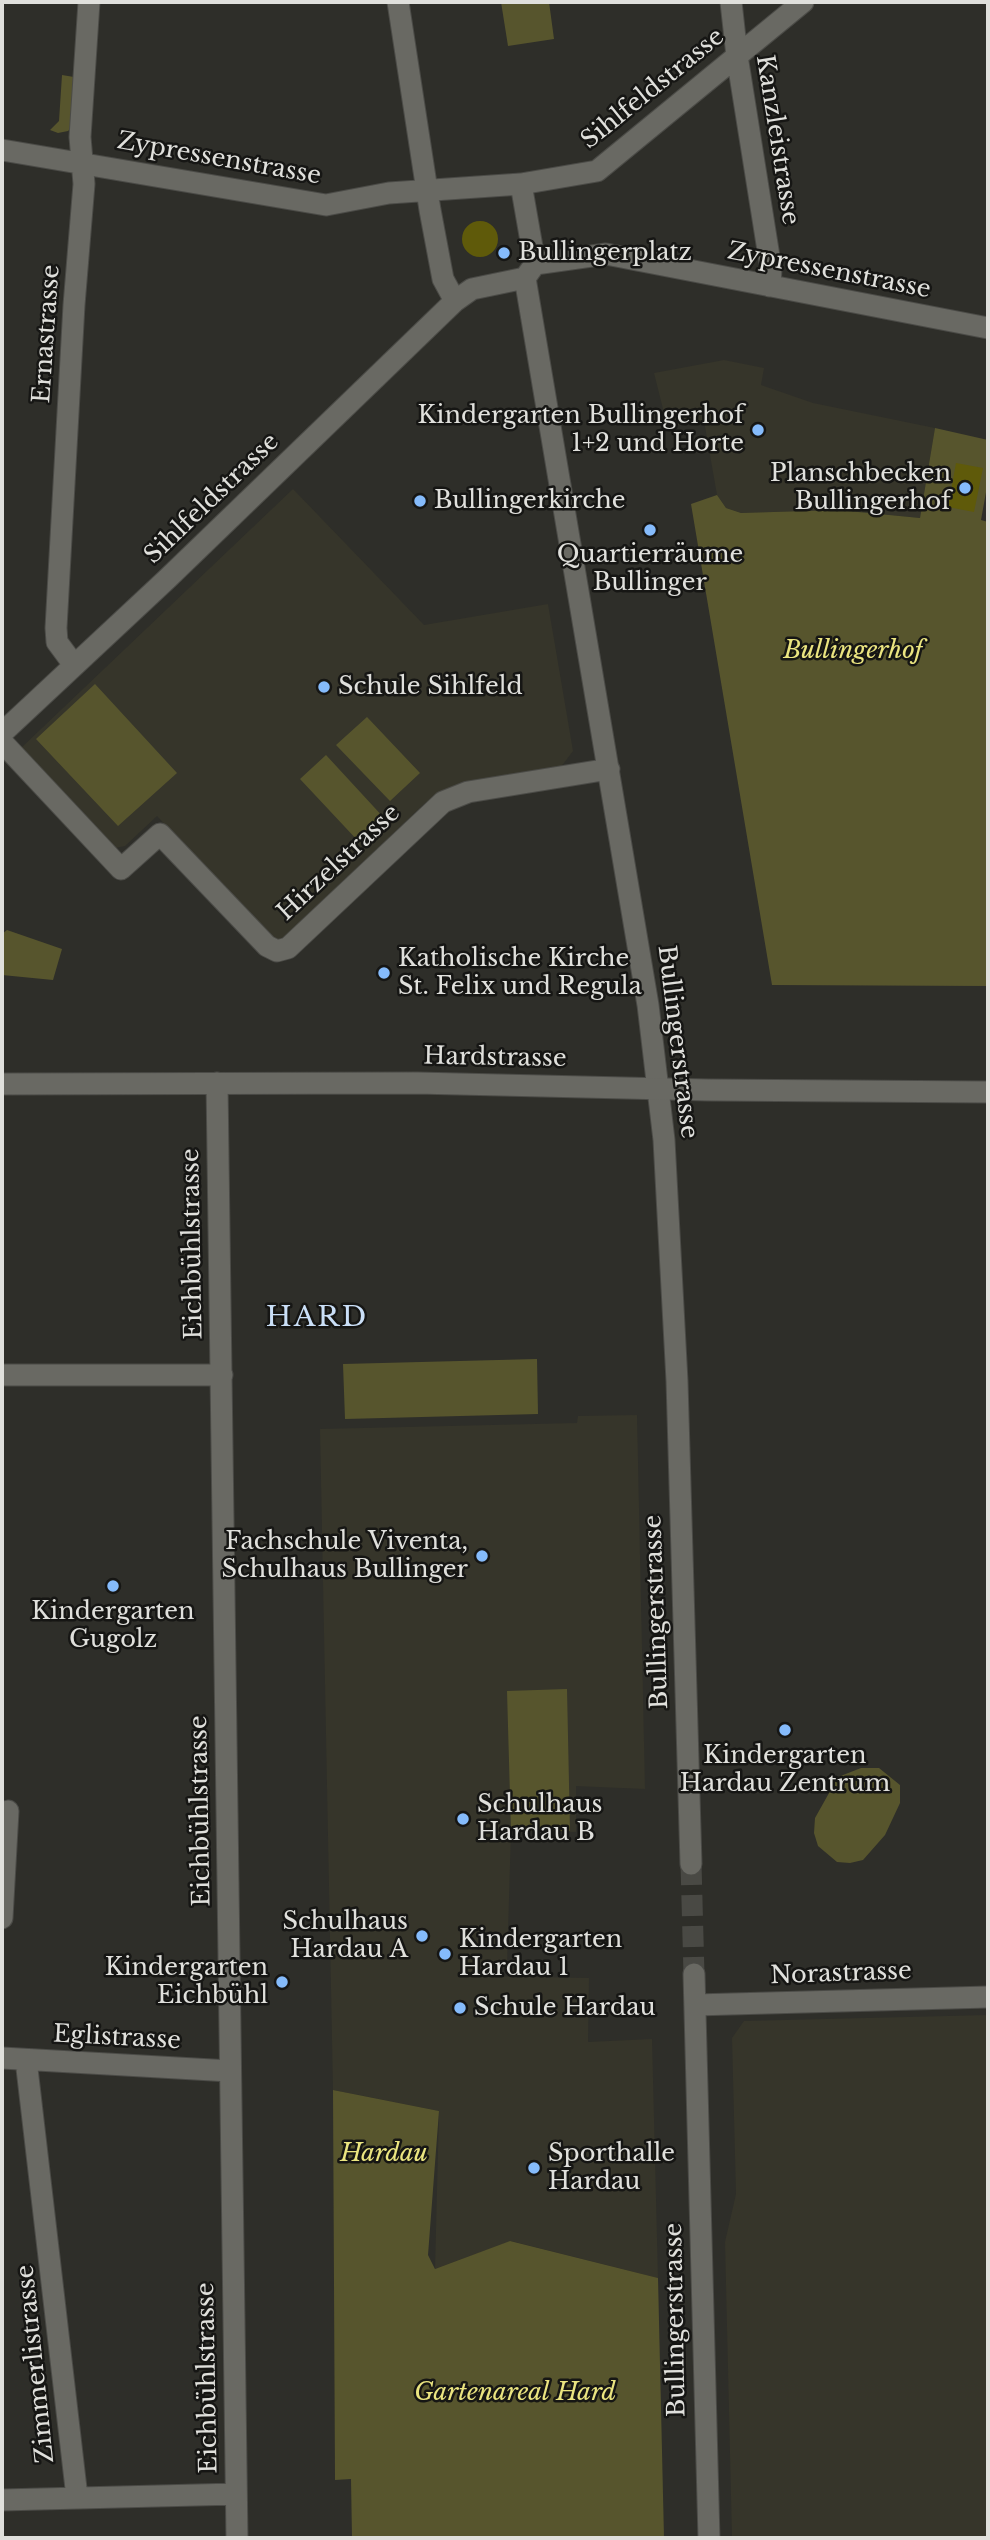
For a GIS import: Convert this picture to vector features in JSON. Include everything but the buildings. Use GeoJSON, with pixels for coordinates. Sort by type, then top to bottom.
{"type":"FeatureCollection","features":[{"type":"Feature","properties":{"kind":"street","name":"Ernastrasse"},"geometry":{"type":"LineString","coordinates":[[74,665],[57,642],[56,628],[83,184],[80,137],[89,2]]}},
{"type":"Feature","properties":{"kind":"street"},"geometry":{"type":"LineString","coordinates":[[398,2],[427,190],[443,279],[455,301],[472,289],[530,271],[521,184],[427,190]]}},
{"type":"Feature","properties":{"kind":"street","name":"Kanzleistrasse"},"geometry":{"type":"LineString","coordinates":[[731,2],[771,269],[770,286]]}},
{"type":"Feature","properties":{"kind":"street","name":"Sihlfeldstrasse"},"geometry":{"type":"LineString","coordinates":[[521,184],[597,172],[803,2]]}},
{"type":"Feature","properties":{"kind":"street","name":"Zypressenstrasse"},"geometry":{"type":"LineString","coordinates":[[2,150],[326,205],[382,194],[427,190]]}},
{"type":"Feature","properties":{"kind":"street","name":"Zypressenstrasse"},"geometry":{"type":"LineString","coordinates":[[530,271],[606,254],[988,328]]}},
{"type":"Feature","properties":{"kind":"street","name":"Bullingerstrasse"},"geometry":{"type":"LineString","coordinates":[[530,271],[648,1005],[657,1087],[666,1183],[673,1324],[691,1864]]}},
{"type":"Feature","properties":{"kind":"street","name":"Sihlfeldstrasse"},"geometry":{"type":"LineString","coordinates":[[2,733],[455,301]]}},
{"type":"Feature","properties":{"kind":"street","name":"Hirzelstrasse"},"geometry":{"type":"LineString","coordinates":[[2,743],[121,869],[160,834],[267,946],[277,950],[288,948],[432,811],[454,796],[609,769]]}},
{"type":"Feature","properties":{"kind":"street","name":"Hardstrasse"},"geometry":{"type":"LineString","coordinates":[[2,1084],[217,1083],[988,1092]]}},
{"type":"Feature","properties":{"kind":"street","name":"Eichbühlstrasse"},"geometry":{"type":"LineString","coordinates":[[217,1083],[237,2538]]}},
{"type":"Feature","properties":{"kind":"street"},"geometry":{"type":"LineString","coordinates":[[2,1375],[222,1375]]}},
{"type":"Feature","properties":{"kind":"street"},"geometry":{"type":"LineString","coordinates":[[2,1918],[8,1811]]}},
{"type":"Feature","properties":{"kind":"street","name":"Bullingerstrasse"},"geometry":{"type":"LineString","coordinates":[[694,1974],[709,2538]]}},
{"type":"Feature","properties":{"kind":"street","name":"Norastrasse"},"geometry":{"type":"LineString","coordinates":[[695,2005],[988,1997]]}},
{"type":"Feature","properties":{"kind":"street","name":"Eglistrasse"},"geometry":{"type":"LineString","coordinates":[[2,2057],[230,2071]]}},
{"type":"Feature","properties":{"kind":"street","name":"Zimmerlistrasse"},"geometry":{"type":"LineString","coordinates":[[26,2060],[77,2497]]}},
{"type":"Feature","properties":{"kind":"street"},"geometry":{"type":"LineString","coordinates":[[2,2500],[236,2494]]}},
{"type":"Feature","properties":{"kind":"shaded area"},"geometry":{"type":"Polygon","coordinates":[[[480,221],[493,226],[498,239],[493,252],[480,257],[467,252],[462,239],[467,226],[480,221]]]}},
{"type":"Feature","properties":{"kind":"shaded area"},"geometry":{"type":"Polygon","coordinates":[[[724,360],[764,368],[761,385],[813,403],[935,428],[920,518],[838,510],[741,513],[726,508],[717,495],[704,421],[677,425],[666,421],[654,373],[724,360]]]}},
{"type":"Feature","properties":{"kind":"shaded area","name":"Planschbecken Bullingerhof"},"geometry":{"type":"Polygon","coordinates":[[[956,463],[983,468],[974,512],[948,507],[956,463]]]}},
{"type":"Feature","properties":{"kind":"shaded area","name":"Schule Sihlfeld"},"geometry":{"type":"Polygon","coordinates":[[[293,489],[424,625],[548,604],[573,751],[561,767],[466,783],[444,790],[424,804],[285,937],[278,940],[272,937],[157,816],[125,846],[115,848],[20,749],[293,489]]]}},
{"type":"Feature","properties":{"kind":"shaded area","name":"Schule Hardau"},"geometry":{"type":"Polygon","coordinates":[[[637,1415],[645,1789],[576,1786],[576,1832],[511,1831],[507,1966],[477,1966],[476,1976],[589,1978],[588,2042],[652,2039],[658,2278],[511,2241],[435,2269],[439,2111],[333,2090],[320,1429],[577,1423],[578,1416],[637,1415]]]}},
{"type":"Feature","properties":{"kind":"shaded area"},"geometry":{"type":"Polygon","coordinates":[[[988,2015],[988,2538],[732,2538],[725,2242],[736,2194],[732,2038],[744,2021],[988,2015]]]}},
{"type":"Feature","properties":{"kind":"green space"},"geometry":{"type":"Polygon","coordinates":[[[501,2],[549,2],[554,39],[508,46],[501,2]]]}},
{"type":"Feature","properties":{"kind":"green space"},"geometry":{"type":"Polygon","coordinates":[[[62,75],[74,77],[71,128],[58,133],[50,130],[59,121],[62,75]]]}},
{"type":"Feature","properties":{"kind":"green space","name":"Bullingerhof"},"geometry":{"type":"Polygon","coordinates":[[[935,428],[988,440],[988,481],[981,520],[988,522],[988,986],[772,985],[691,504],[717,495],[726,508],[741,513],[838,510],[920,518],[935,428]]]}},
{"type":"Feature","properties":{"kind":"green space"},"geometry":{"type":"Polygon","coordinates":[[[95,684],[177,773],[118,826],[36,739],[95,684]]]}},
{"type":"Feature","properties":{"kind":"green space"},"geometry":{"type":"Polygon","coordinates":[[[367,717],[420,773],[390,801],[336,745],[367,717]]]}},
{"type":"Feature","properties":{"kind":"green space"},"geometry":{"type":"Polygon","coordinates":[[[326,755],[385,819],[359,842],[300,779],[326,755]]]}},
{"type":"Feature","properties":{"kind":"green space"},"geometry":{"type":"Polygon","coordinates":[[[7,930],[62,949],[53,980],[2,975],[2,934],[7,930]]]}},
{"type":"Feature","properties":{"kind":"green space"},"geometry":{"type":"Polygon","coordinates":[[[537,1359],[538,1414],[345,1419],[343,1364],[537,1359]]]}},
{"type":"Feature","properties":{"kind":"green space"},"geometry":{"type":"Polygon","coordinates":[[[567,1689],[570,1831],[511,1831],[507,1691],[567,1689]]]}},
{"type":"Feature","properties":{"kind":"green space"},"geometry":{"type":"Polygon","coordinates":[[[861,1768],[879,1768],[900,1785],[900,1803],[885,1835],[863,1860],[837,1862],[818,1846],[814,1833],[815,1818],[838,1777],[861,1768]]]}},
{"type":"Feature","properties":{"kind":"green space","name":"Gartenareal Hard"},"geometry":{"type":"Polygon","coordinates":[[[333,2090],[439,2111],[428,2255],[435,2269],[510,2241],[658,2278],[664,2538],[352,2538],[351,2479],[335,2480],[333,2090]]]}},
{"type":"Feature","properties":{"kind":"tunnel"},"geometry":{"type":"LineString","coordinates":[[691,1864],[694,1974]]}},
{"type":"Feature","properties":{"kind":"place","name":"Bullingerplatz"},"geometry":{"type":"Point","coordinates":[504,253]}},
{"type":"Feature","properties":{"kind":"place","name":"Kindergarten Bullingerhof 1+2 und Horte"},"geometry":{"type":"Point","coordinates":[758,430]}},
{"type":"Feature","properties":{"kind":"place","name":"Planschbecken Bullingerhof"},"geometry":{"type":"Point","coordinates":[965,488]}},
{"type":"Feature","properties":{"kind":"place","name":"Bullingerkirche"},"geometry":{"type":"Point","coordinates":[420,501]}},
{"type":"Feature","properties":{"kind":"place","name":"Quartierräume Bullinger"},"geometry":{"type":"Point","coordinates":[650,530]}},
{"type":"Feature","properties":{"kind":"place","name":"Schule Sihlfeld"},"geometry":{"type":"Point","coordinates":[324,687]}},
{"type":"Feature","properties":{"kind":"place","name":"Katholische Kirche St. Felix und Regula"},"geometry":{"type":"Point","coordinates":[384,973]}},
{"type":"Feature","properties":{"kind":"place","name":"Fachschule Viventa, Schulhaus Bullinger"},"geometry":{"type":"Point","coordinates":[482,1556]}},
{"type":"Feature","properties":{"kind":"place","name":"Kindergarten Gugolz"},"geometry":{"type":"Point","coordinates":[113,1586]}},
{"type":"Feature","properties":{"kind":"place","name":"Kindergarten Hardau Zentrum"},"geometry":{"type":"Point","coordinates":[785,1730]}},
{"type":"Feature","properties":{"kind":"place","name":"Schulhaus Hardau B"},"geometry":{"type":"Point","coordinates":[463,1819]}},
{"type":"Feature","properties":{"kind":"place","name":"Schulhaus Hardau A"},"geometry":{"type":"Point","coordinates":[422,1936]}},
{"type":"Feature","properties":{"kind":"place","name":"Kindergarten Hardau 1"},"geometry":{"type":"Point","coordinates":[445,1954]}},
{"type":"Feature","properties":{"kind":"place","name":"Kindergarten Eichbühl"},"geometry":{"type":"Point","coordinates":[282,1982]}},
{"type":"Feature","properties":{"kind":"place","name":"Schule Hardau"},"geometry":{"type":"Point","coordinates":[460,2008]}},
{"type":"Feature","properties":{"kind":"place","name":"Sporthalle Hardau"},"geometry":{"type":"Point","coordinates":[534,2168]}},
{"type":"Feature","properties":{"kind":"district","name":"HARD"},"geometry":{"type":"Point","coordinates":[317,1318]}},
{"type":"Feature","properties":{"kind":"park label","name":"Hardau"},"geometry":{"type":"Point","coordinates":[384,2154]}}]}
